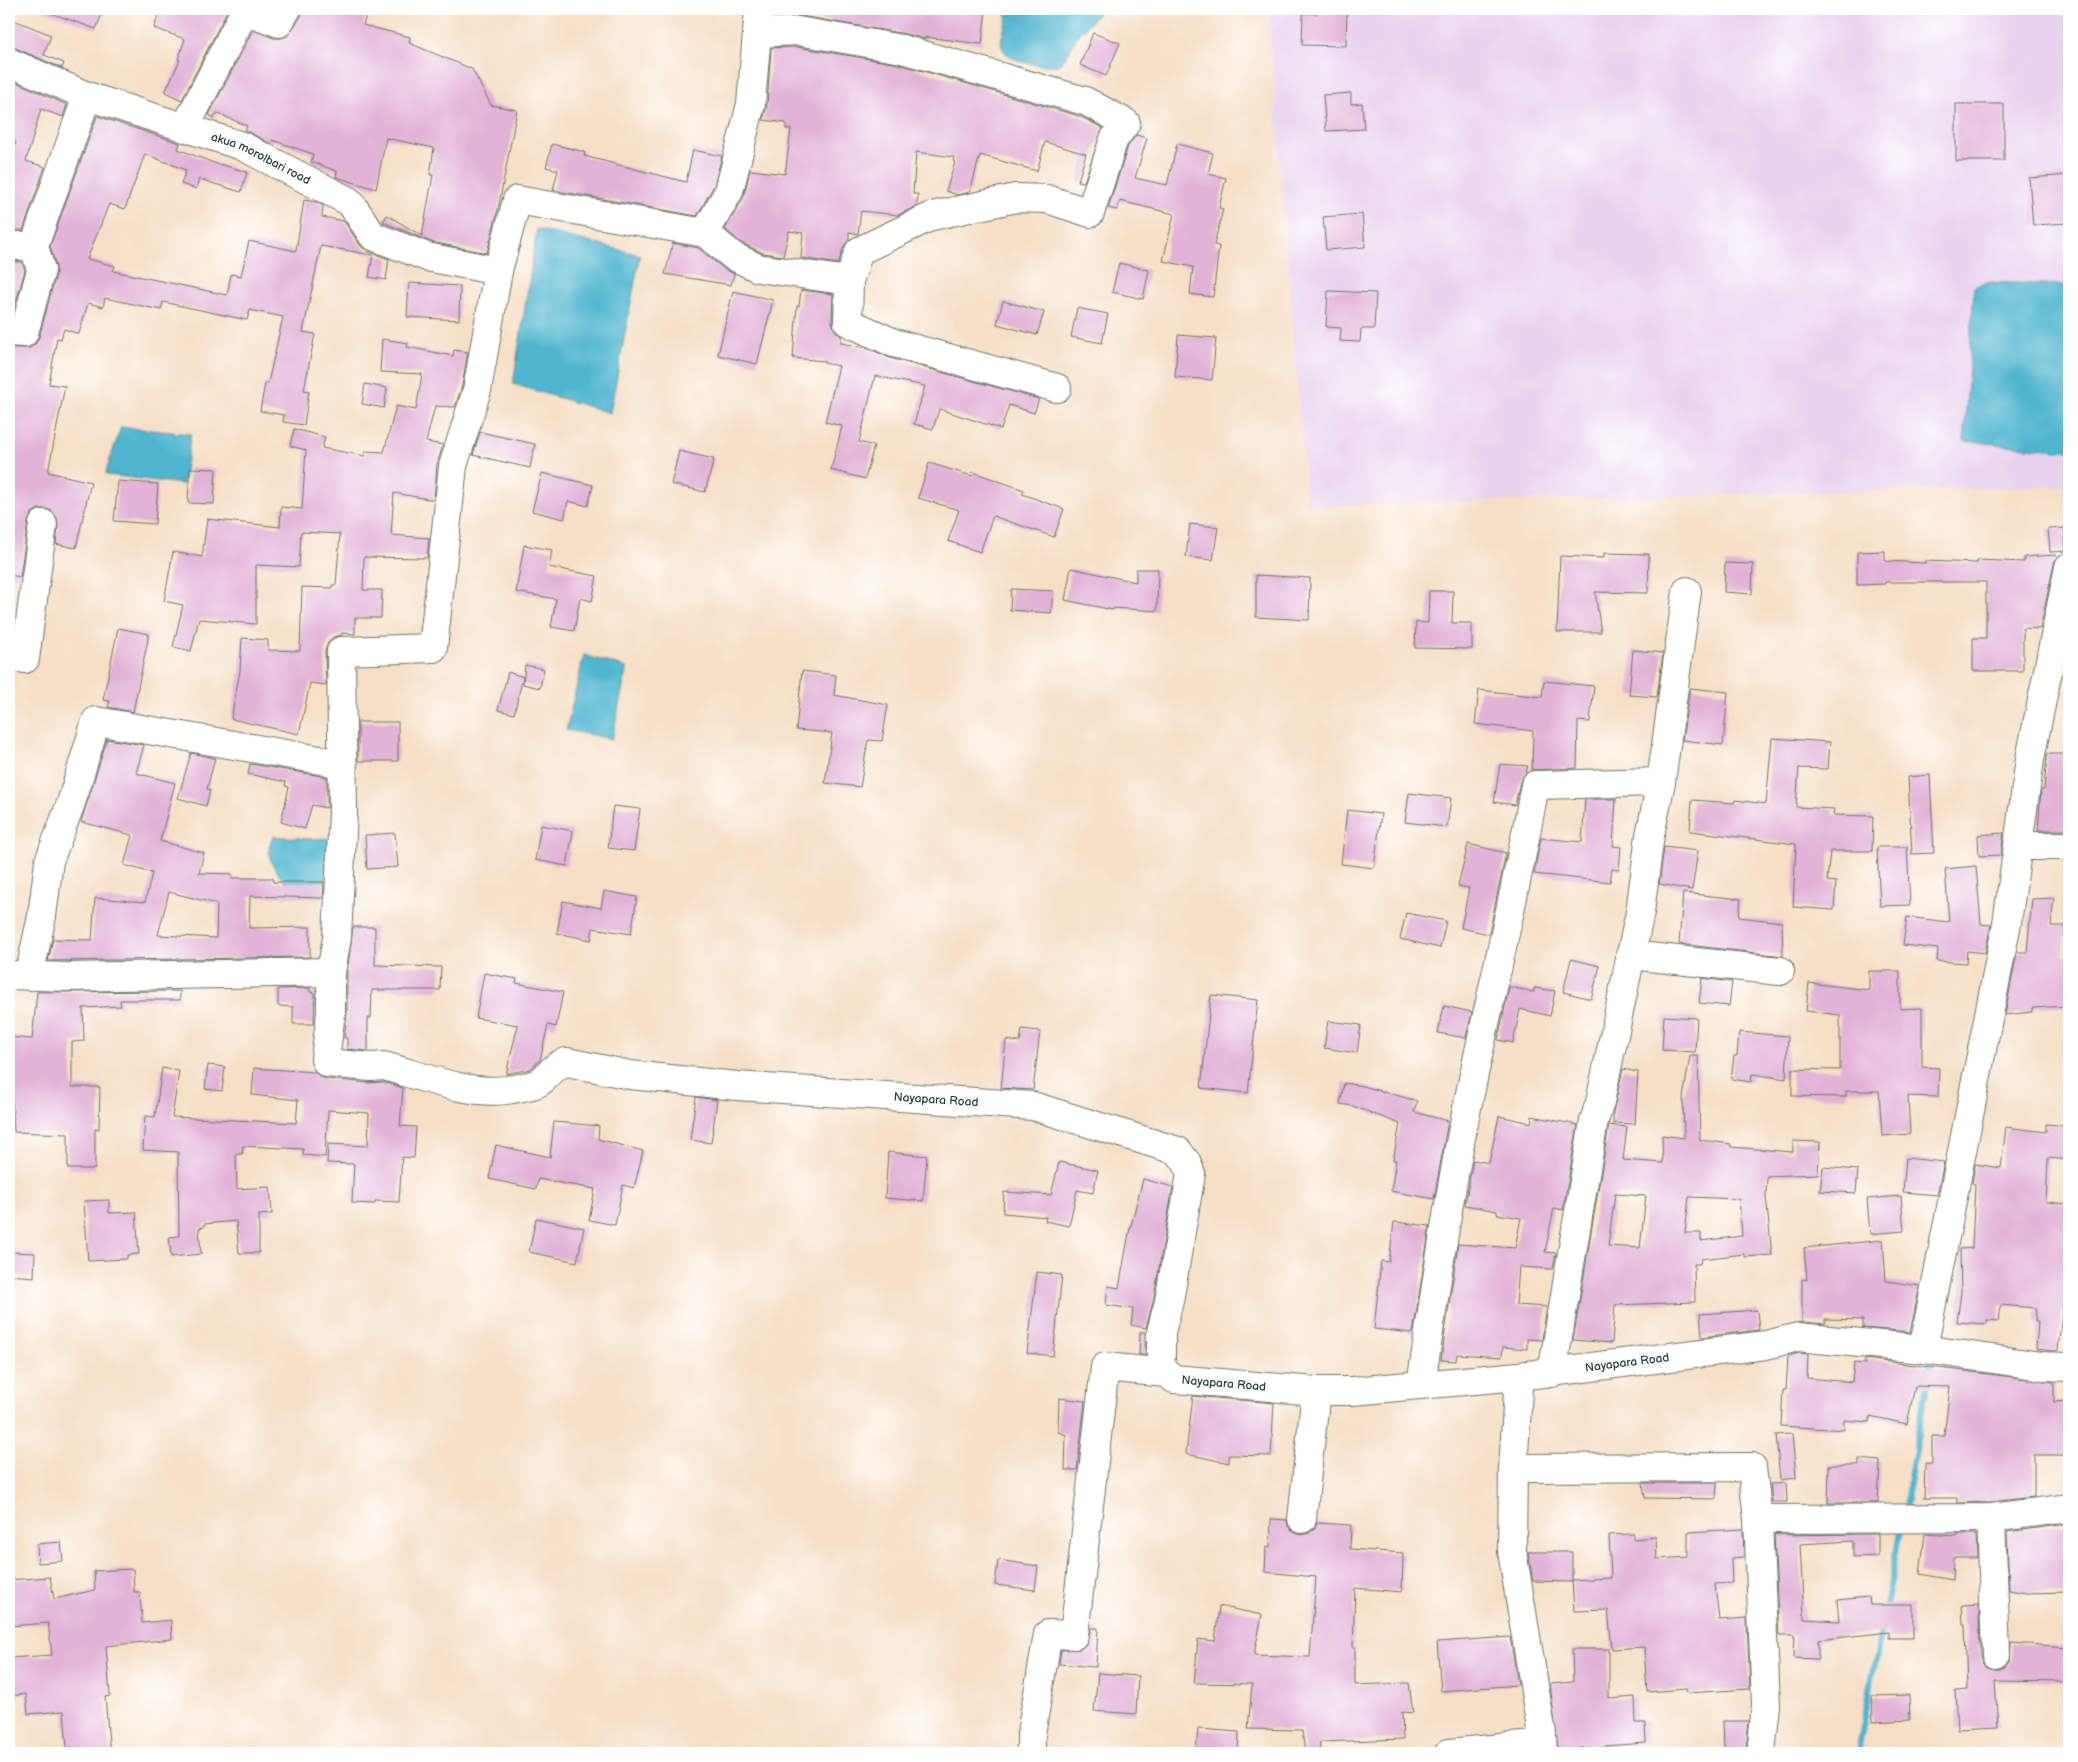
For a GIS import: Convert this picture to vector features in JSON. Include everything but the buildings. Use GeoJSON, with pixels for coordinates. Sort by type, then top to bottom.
{"type":"FeatureCollection","features":[{"type":"Feature","properties":{"kind":"street"},"geometry":{"type":"LineString","coordinates":[[185,128],[246,10],[278,23],[287,9]]}},
{"type":"Feature","properties":{"kind":"street"},"geometry":{"type":"LineString","coordinates":[[704,233],[729,191],[751,104],[758,21],[798,31],[902,49],[1085,101],[1126,123],[1114,139],[1090,213],[1047,199],[1026,197],[932,216],[859,251],[849,281],[848,322],[894,343],[1057,388]]}},
{"type":"Feature","properties":{"kind":"street","name":"akua morolbari road"},"geometry":{"type":"LineString","coordinates":[[9,62],[87,96],[242,146],[350,202],[374,236],[427,257],[498,271]]}},
{"type":"Feature","properties":{"kind":"street"},"geometry":{"type":"LineString","coordinates":[[9,332],[24,333],[41,270],[21,246],[87,96]]}},
{"type":"Feature","properties":{"kind":"street"},"geometry":{"type":"LineString","coordinates":[[343,764],[96,720],[71,803],[48,861],[42,916],[19,976],[332,972],[337,938],[343,812],[343,764],[341,651],[433,648],[453,466],[477,390],[498,271],[517,200],[704,233],[733,256],[758,268],[849,281]]}},
{"type":"Feature","properties":{"kind":"street"},"geometry":{"type":"LineString","coordinates":[[9,656],[25,658],[43,524]]}},
{"type":"Feature","properties":{"kind":"street"},"geometry":{"type":"LineString","coordinates":[[1923,1350],[2007,923],[2030,759],[2069,567]]}},
{"type":"Feature","properties":{"kind":"street"},"geometry":{"type":"LineString","coordinates":[[1552,1373],[1594,1121],[1600,1102],[1640,912],[1650,835],[1661,782],[1687,591]]}},
{"type":"Feature","properties":{"kind":"street"},"geometry":{"type":"LineString","coordinates":[[1421,1385],[1450,1196],[1466,1109],[1523,855],[1535,785],[1661,782]]}},
{"type":"Feature","properties":{"kind":"street"},"geometry":{"type":"LineString","coordinates":[[2019,846],[2069,846]]}},
{"type":"Feature","properties":{"kind":"street"},"geometry":{"type":"LineString","coordinates":[[1630,955],[1780,971]]}},
{"type":"Feature","properties":{"kind":"street","name":"Nayapara Road"},"geometry":{"type":"LineString","coordinates":[[332,972],[325,1059],[331,1064],[384,1066],[472,1089],[504,1091],[536,1084],[558,1065],[567,1062],[630,1075],[737,1086],[1033,1106],[1178,1151],[1187,1163],[1191,1174],[1169,1301],[1161,1332],[1162,1365],[1166,1373],[1174,1379],[1316,1391],[1353,1391],[1552,1373],[1766,1345],[1798,1338],[1923,1350],[2041,1366],[2069,1367]]}},
{"type":"Feature","properties":{"kind":"street"},"geometry":{"type":"LineString","coordinates":[[1031,1753],[1031,1734],[1048,1634],[1074,1635],[1105,1367],[1166,1373]]}},
{"type":"Feature","properties":{"kind":"street"},"geometry":{"type":"LineString","coordinates":[[1449,1753],[1543,1749],[1512,1551],[1513,1468],[1519,1376]]}},
{"type":"Feature","properties":{"kind":"street"},"geometry":{"type":"LineString","coordinates":[[1302,1519],[1316,1391]]}},
{"type":"Feature","properties":{"kind":"street"},"geometry":{"type":"LineString","coordinates":[[1513,1468],[1752,1467],[1758,1519],[1766,1705],[1761,1753]]}},
{"type":"Feature","properties":{"kind":"street"},"geometry":{"type":"LineString","coordinates":[[1758,1519],[1991,1518],[2069,1508]]}},
{"type":"Feature","properties":{"kind":"street"},"geometry":{"type":"LineString","coordinates":[[1991,1518],[1996,1654]]}},
{"type":"Feature","properties":{"kind":"shaded area"},"geometry":{"type":"Polygon","coordinates":[[[1268,9],[2069,9],[2069,486],[1307,506],[1268,9]]]}},
{"type":"Feature","properties":{"kind":"water"},"geometry":{"type":"Polygon","coordinates":[[[1006,9],[1102,9],[1076,38],[1068,54],[1059,65],[1052,65],[1025,63],[1009,56],[1004,50],[1001,43],[1006,9]]]}},
{"type":"Feature","properties":{"kind":"water"},"geometry":{"type":"Polygon","coordinates":[[[537,229],[640,255],[610,413],[513,384],[537,229]]]}},
{"type":"Feature","properties":{"kind":"water"},"geometry":{"type":"Polygon","coordinates":[[[1987,282],[2069,285],[2069,451],[1964,441],[1974,287],[1987,282]]]}},
{"type":"Feature","properties":{"kind":"water"},"geometry":{"type":"Polygon","coordinates":[[[121,427],[191,434],[183,484],[107,475],[106,471],[121,427]]]}},
{"type":"Feature","properties":{"kind":"water"},"geometry":{"type":"Polygon","coordinates":[[[584,655],[627,668],[612,739],[566,730],[584,655]]]}},
{"type":"Feature","properties":{"kind":"water"},"geometry":{"type":"Polygon","coordinates":[[[274,836],[311,839],[327,838],[331,851],[331,862],[322,886],[296,893],[290,887],[278,874],[270,859],[270,844],[274,836]]]}},
{"type":"Feature","properties":{"kind":"waterway"},"geometry":{"type":"LineString","coordinates":[[1904,1511],[1932,1356]]}},
{"type":"Feature","properties":{"kind":"waterway"},"geometry":{"type":"LineString","coordinates":[[1885,1612],[1901,1526]]}},
{"type":"Feature","properties":{"kind":"waterway"},"geometry":{"type":"LineString","coordinates":[[1858,1753],[1882,1627]]}}]}
